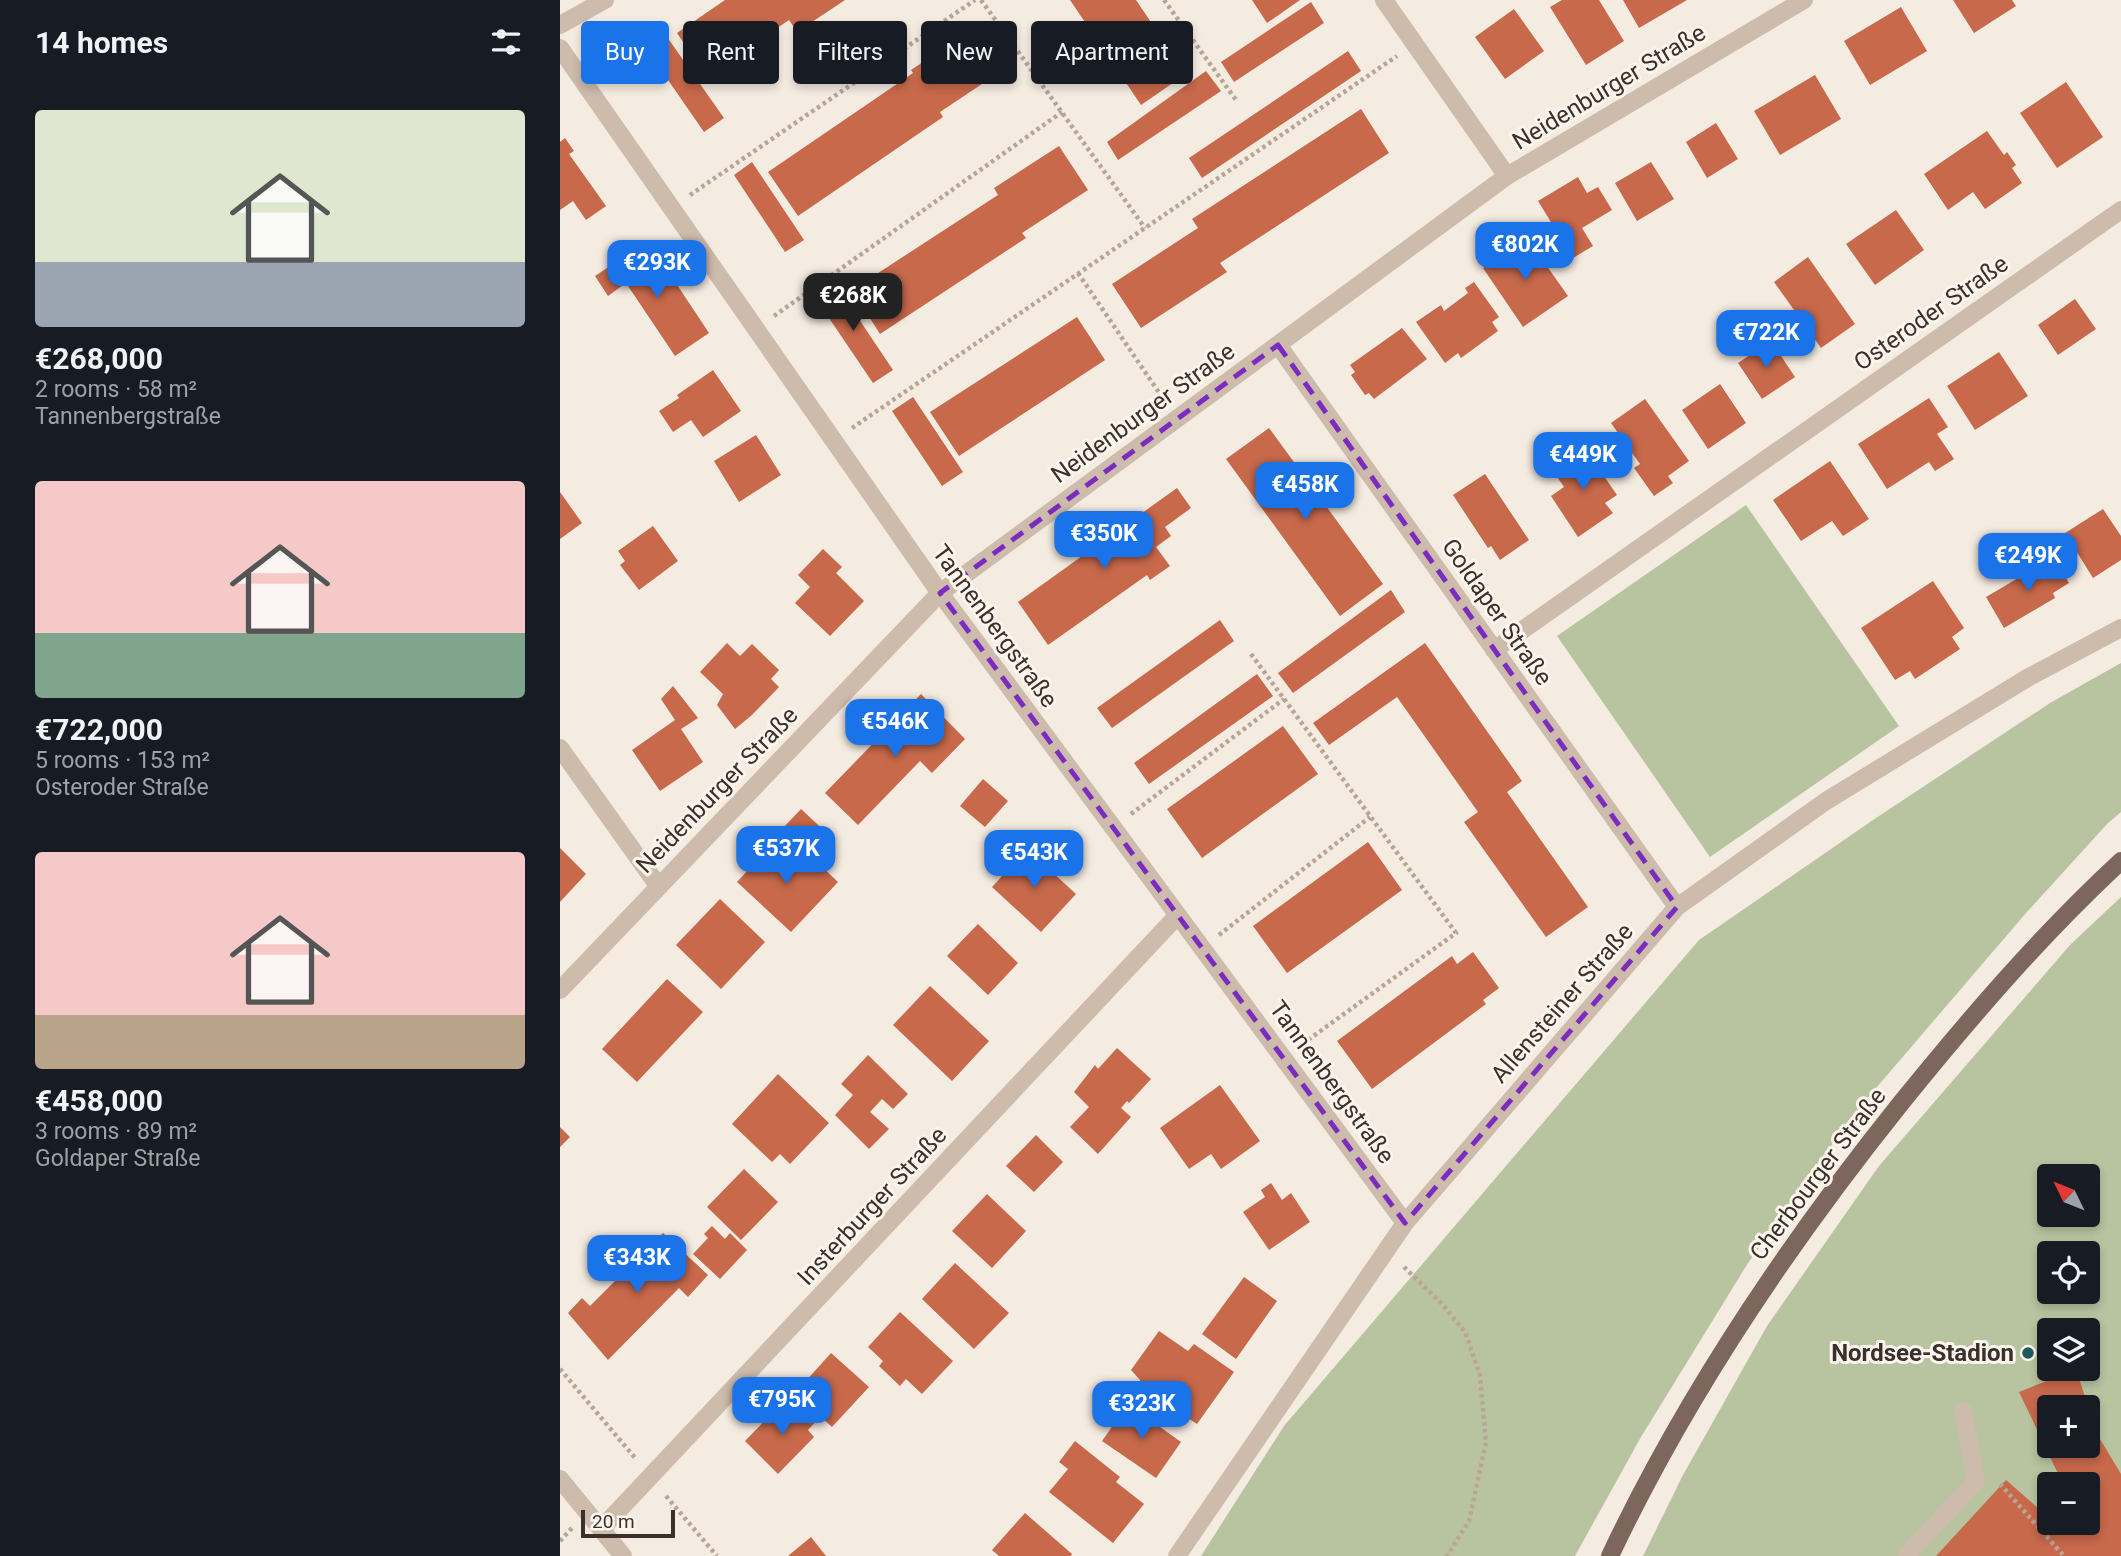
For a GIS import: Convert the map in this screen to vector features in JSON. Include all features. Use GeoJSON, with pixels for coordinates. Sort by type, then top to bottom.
{"type":"FeatureCollection","features":[{"type":"Feature","properties":{"kind":"main road","name":"Cherbourger Straße"},"geometry":{"type":"LineString","coordinates":[[1610,1556],[1689,1406],[1767,1283],[1846,1171],[1969,1018],[2121,861]]}},
{"type":"Feature","properties":{"kind":"street"},"geometry":{"type":"LineString","coordinates":[[560,25],[606,0]]}},
{"type":"Feature","properties":{"kind":"street"},"geometry":{"type":"LineString","coordinates":[[1384,0],[1507,176]]}},
{"type":"Feature","properties":{"kind":"street","name":"Neidenburger Straße"},"geometry":{"type":"LineString","coordinates":[[560,990],[940,593],[1507,176],[1804,0]]}},
{"type":"Feature","properties":{"kind":"street","name":"Tannenbergstraße"},"geometry":{"type":"LineString","coordinates":[[560,48],[940,593],[1405,1223]]}},
{"type":"Feature","properties":{"kind":"street","name":"Osteroder Straße"},"geometry":{"type":"LineString","coordinates":[[1494,650],[2121,210]]}},
{"type":"Feature","properties":{"kind":"street","name":"Goldaper Straße"},"geometry":{"type":"LineString","coordinates":[[1278,345],[1677,907]]}},
{"type":"Feature","properties":{"kind":"street","name":"Allensteiner Straße"},"geometry":{"type":"LineString","coordinates":[[1177,1556],[1405,1223],[1677,907],[1826,801],[2029,677],[2121,628]]}},
{"type":"Feature","properties":{"kind":"street"},"geometry":{"type":"LineString","coordinates":[[560,748],[659,887]]}},
{"type":"Feature","properties":{"kind":"street","name":"Insterburger Straße"},"geometry":{"type":"LineString","coordinates":[[601,1529],[1178,915]]}},
{"type":"Feature","properties":{"kind":"street"},"geometry":{"type":"LineString","coordinates":[[1906,1556],[1976,1480],[1963,1411]]}},
{"type":"Feature","properties":{"kind":"street"},"geometry":{"type":"LineString","coordinates":[[560,1479],[623,1556]]}},
{"type":"Feature","properties":{"kind":"path"},"geometry":{"type":"LineString","coordinates":[[671,208],[975,0]]}},
{"type":"Feature","properties":{"kind":"path"},"geometry":{"type":"LineString","coordinates":[[981,0],[1145,228]]}},
{"type":"Feature","properties":{"kind":"path"},"geometry":{"type":"LineString","coordinates":[[1164,0],[1236,100]]}},
{"type":"Feature","properties":{"kind":"path"},"geometry":{"type":"LineString","coordinates":[[834,440],[1415,44]]}},
{"type":"Feature","properties":{"kind":"path"},"geometry":{"type":"LineString","coordinates":[[756,329],[1062,112]]}},
{"type":"Feature","properties":{"kind":"path"},"geometry":{"type":"LineString","coordinates":[[1079,274],[1177,419]]}},
{"type":"Feature","properties":{"kind":"path"},"geometry":{"type":"LineString","coordinates":[[1251,654],[1456,933],[1283,1058]]}},
{"type":"Feature","properties":{"kind":"path"},"geometry":{"type":"LineString","coordinates":[[1113,828],[1284,699]]}},
{"type":"Feature","properties":{"kind":"path"},"geometry":{"type":"LineString","coordinates":[[1202,948],[1370,817]]}},
{"type":"Feature","properties":{"kind":"path"},"geometry":{"type":"LineString","coordinates":[[1386,1250],[1442,1304],[1465,1332],[1480,1375],[1486,1442],[1469,1521],[1447,1556]]}},
{"type":"Feature","properties":{"kind":"path"},"geometry":{"type":"LineString","coordinates":[[1996,1478],[2064,1556]]}},
{"type":"Feature","properties":{"kind":"highlighted area"},"geometry":{"type":"Polygon","coordinates":[[[1278,345],[1677,907],[1405,1223],[940,593],[1278,345]]]}},
{"type":"Feature","properties":{"kind":"green space"},"geometry":{"type":"Polygon","coordinates":[[[1746,505],[1899,726],[1710,857],[1557,636],[1746,505]]]}},
{"type":"Feature","properties":{"kind":"green space"},"geometry":{"type":"Polygon","coordinates":[[[2121,663],[2121,812],[2026,913],[1853,1115],[1748,1263],[1641,1437],[1575,1556],[1201,1556],[1284,1426],[1699,940],[2050,703],[2121,663]]]}},
{"type":"Feature","properties":{"kind":"green space"},"geometry":{"type":"Polygon","coordinates":[[[2121,897],[2121,1556],[1643,1556],[1683,1475],[1767,1326],[1879,1166],[2070,945],[2121,897]]]}},
{"type":"Feature","properties":{"kind":"building"},"geometry":{"type":"Polygon","coordinates":[[[725,0],[845,0],[814,21],[793,21],[793,26],[789,20],[779,27],[779,21],[694,21],[725,0]]]}},
{"type":"Feature","properties":{"kind":"building"},"geometry":{"type":"Polygon","coordinates":[[[1070,0],[1136,0],[1150,21],[1084,21],[1070,0]]]}},
{"type":"Feature","properties":{"kind":"building"},"geometry":{"type":"Polygon","coordinates":[[[1252,0],[1300,0],[1267,23],[1252,0]]]}},
{"type":"Feature","properties":{"kind":"building"},"geometry":{"type":"Polygon","coordinates":[[[1562,0],[1599,0],[1624,41],[1586,65],[1550,7],[1562,0]]]}},
{"type":"Feature","properties":{"kind":"building"},"geometry":{"type":"Polygon","coordinates":[[[1623,0],[1687,0],[1639,28],[1623,0]]]}},
{"type":"Feature","properties":{"kind":"building"},"geometry":{"type":"Polygon","coordinates":[[[1953,0],[2012,0],[2016,6],[1974,33],[1953,0]]]}},
{"type":"Feature","properties":{"kind":"building"},"geometry":{"type":"Polygon","coordinates":[[[1311,2],[1324,23],[1234,82],[1221,62],[1311,2]]]}},
{"type":"Feature","properties":{"kind":"building"},"geometry":{"type":"Polygon","coordinates":[[[1901,7],[1927,51],[1870,85],[1844,41],[1901,7]]]}},
{"type":"Feature","properties":{"kind":"building"},"geometry":{"type":"Polygon","coordinates":[[[1514,9],[1544,51],[1505,79],[1475,37],[1514,9]]]}},
{"type":"Feature","properties":{"kind":"building"},"geometry":{"type":"Polygon","coordinates":[[[683,29],[683,42],[677,33],[683,29]]]}},
{"type":"Feature","properties":{"kind":"building"},"geometry":{"type":"Polygon","coordinates":[[[669,40],[683,60],[683,84],[700,84],[724,118],[704,132],[669,81],[669,40]]]}},
{"type":"Feature","properties":{"kind":"building"},"geometry":{"type":"Polygon","coordinates":[[[1348,51],[1361,71],[1202,178],[1189,158],[1348,51]]]}},
{"type":"Feature","properties":{"kind":"building"},"geometry":{"type":"Polygon","coordinates":[[[921,63],[921,84],[982,84],[940,112],[943,117],[798,216],[768,172],[897,84],[907,84],[907,77],[913,73],[911,70],[921,63]]]}},
{"type":"Feature","properties":{"kind":"building"},"geometry":{"type":"Polygon","coordinates":[[[1206,71],[1221,91],[1118,160],[1107,142],[1188,84],[1193,84],[1193,80],[1206,71]]]}},
{"type":"Feature","properties":{"kind":"building"},"geometry":{"type":"Polygon","coordinates":[[[1815,75],[1841,119],[1780,155],[1754,111],[1815,75]]]}},
{"type":"Feature","properties":{"kind":"building"},"geometry":{"type":"Polygon","coordinates":[[[2066,82],[2103,137],[2057,168],[2020,113],[2066,82]]]}},
{"type":"Feature","properties":{"kind":"building"},"geometry":{"type":"Polygon","coordinates":[[[1127,84],[1171,84],[1141,105],[1127,84]]]}},
{"type":"Feature","properties":{"kind":"building"},"geometry":{"type":"Polygon","coordinates":[[[1361,109],[1389,153],[1220,263],[1227,272],[1141,328],[1112,284],[1198,228],[1192,219],[1361,109]]]}},
{"type":"Feature","properties":{"kind":"building"},"geometry":{"type":"Polygon","coordinates":[[[1716,123],[1738,159],[1707,178],[1686,142],[1716,123]]]}},
{"type":"Feature","properties":{"kind":"building"},"geometry":{"type":"Polygon","coordinates":[[[1987,131],[2004,155],[2007,152],[2016,165],[2012,168],[2022,183],[1985,209],[1973,192],[1948,210],[1924,174],[1987,131]]]}},
{"type":"Feature","properties":{"kind":"building"},"geometry":{"type":"Polygon","coordinates":[[[565,138],[574,151],[569,154],[606,206],[586,220],[573,201],[560,210],[560,142],[565,138]]]}},
{"type":"Feature","properties":{"kind":"building"},"geometry":{"type":"Polygon","coordinates":[[[1059,146],[1088,190],[1022,233],[1026,238],[880,334],[852,290],[998,195],[994,188],[1059,146]]]}},
{"type":"Feature","properties":{"kind":"building"},"geometry":{"type":"Polygon","coordinates":[[[752,162],[804,240],[785,252],[734,175],[752,162]]]}},
{"type":"Feature","properties":{"kind":"building"},"geometry":{"type":"Polygon","coordinates":[[[1651,162],[1674,199],[1637,221],[1615,183],[1651,162]]]}},
{"type":"Feature","properties":{"kind":"building"},"geometry":{"type":"Polygon","coordinates":[[[1578,177],[1587,193],[1598,187],[1612,210],[1582,228],[1593,246],[1573,258],[1538,201],[1578,177]]]}},
{"type":"Feature","properties":{"kind":"building"},"geometry":{"type":"Polygon","coordinates":[[[1896,210],[1924,250],[1875,285],[1846,244],[1896,210]]]}},
{"type":"Feature","properties":{"kind":"building"},"geometry":{"type":"Polygon","coordinates":[[[1527,238],[1568,296],[1523,327],[1483,268],[1527,238]]]}},
{"type":"Feature","properties":{"kind":"building"},"geometry":{"type":"Polygon","coordinates":[[[628,254],[639,269],[658,256],[709,333],[675,356],[626,283],[608,296],[595,276],[628,254]]]}},
{"type":"Feature","properties":{"kind":"building"},"geometry":{"type":"Polygon","coordinates":[[[1808,257],[1855,324],[1821,348],[1774,282],[1808,257]]]}},
{"type":"Feature","properties":{"kind":"building"},"geometry":{"type":"Polygon","coordinates":[[[834,282],[893,370],[873,383],[814,296],[834,282]]]}},
{"type":"Feature","properties":{"kind":"building"},"geometry":{"type":"Polygon","coordinates":[[[1474,282],[1499,317],[1492,322],[1498,331],[1461,358],[1458,353],[1445,363],[1416,322],[1441,305],[1444,311],[1468,293],[1465,288],[1474,282]]]}},
{"type":"Feature","properties":{"kind":"building"},"geometry":{"type":"Polygon","coordinates":[[[2075,299],[2096,329],[2058,355],[2038,325],[2075,299]]]}},
{"type":"Feature","properties":{"kind":"building"},"geometry":{"type":"Polygon","coordinates":[[[1077,317],[1105,360],[959,456],[930,412],[1077,317]]]}},
{"type":"Feature","properties":{"kind":"building"},"geometry":{"type":"Polygon","coordinates":[[[1402,328],[1427,359],[1374,399],[1369,393],[1365,395],[1351,375],[1355,372],[1350,365],[1402,328]]]}},
{"type":"Feature","properties":{"kind":"building"},"geometry":{"type":"Polygon","coordinates":[[[1771,341],[1795,377],[1762,399],[1738,363],[1771,341]]]}},
{"type":"Feature","properties":{"kind":"building"},"geometry":{"type":"Polygon","coordinates":[[[1999,352],[2028,396],[1975,430],[1947,386],[1999,352]]]}},
{"type":"Feature","properties":{"kind":"building"},"geometry":{"type":"Polygon","coordinates":[[[713,370],[741,411],[703,437],[691,420],[673,432],[659,411],[713,370]]]}},
{"type":"Feature","properties":{"kind":"building"},"geometry":{"type":"Polygon","coordinates":[[[1720,384],[1746,423],[1708,449],[1682,410],[1720,384]]]}},
{"type":"Feature","properties":{"kind":"building"},"geometry":{"type":"Polygon","coordinates":[[[913,397],[963,472],[942,486],[892,411],[913,397]]]}},
{"type":"Feature","properties":{"kind":"building"},"geometry":{"type":"Polygon","coordinates":[[[1929,398],[1948,427],[1937,434],[1954,459],[1935,471],[1929,462],[1887,489],[1858,444],[1929,398]]]}},
{"type":"Feature","properties":{"kind":"building"},"geometry":{"type":"Polygon","coordinates":[[[1645,399],[1689,461],[1668,476],[1673,483],[1654,496],[1634,468],[1640,464],[1611,423],[1645,399]]]}},
{"type":"Feature","properties":{"kind":"building"},"geometry":{"type":"Polygon","coordinates":[[[1269,428],[1383,584],[1340,616],[1226,459],[1269,428]]]}},
{"type":"Feature","properties":{"kind":"building"},"geometry":{"type":"Polygon","coordinates":[[[756,435],[781,475],[739,502],[714,461],[756,435]]]}},
{"type":"Feature","properties":{"kind":"building"},"geometry":{"type":"Polygon","coordinates":[[[1584,447],[1617,495],[1605,503],[1613,513],[1578,537],[1551,496],[1564,487],[1552,469],[1584,447]]]}},
{"type":"Feature","properties":{"kind":"building"},"geometry":{"type":"Polygon","coordinates":[[[1830,461],[1869,519],[1843,536],[1832,521],[1801,541],[1773,500],[1830,461]]]}},
{"type":"Feature","properties":{"kind":"building"},"geometry":{"type":"Polygon","coordinates":[[[1485,474],[1529,540],[1500,560],[1491,546],[1488,548],[1453,495],[1485,474]]]}},
{"type":"Feature","properties":{"kind":"building"},"geometry":{"type":"Polygon","coordinates":[[[1177,488],[1191,508],[1165,527],[1171,536],[1156,547],[1170,566],[1150,580],[1147,575],[1048,645],[1018,602],[1177,488]]]}},
{"type":"Feature","properties":{"kind":"building"},"geometry":{"type":"Polygon","coordinates":[[[560,492],[582,523],[560,539],[560,492]]]}},
{"type":"Feature","properties":{"kind":"building"},"geometry":{"type":"Polygon","coordinates":[[[2103,509],[2121,536],[2121,560],[2093,578],[2065,533],[2103,509]]]}},
{"type":"Feature","properties":{"kind":"building"},"geometry":{"type":"Polygon","coordinates":[[[653,526],[678,561],[639,590],[620,565],[625,561],[618,551],[653,526]]]}},
{"type":"Feature","properties":{"kind":"building"},"geometry":{"type":"Polygon","coordinates":[[[823,549],[842,567],[836,573],[864,601],[830,636],[795,603],[810,587],[798,575],[823,549]]]}},
{"type":"Feature","properties":{"kind":"building"},"geometry":{"type":"Polygon","coordinates":[[[2054,557],[2069,583],[2053,593],[2055,598],[2004,628],[1986,597],[2054,557]]]}},
{"type":"Feature","properties":{"kind":"building"},"geometry":{"type":"Polygon","coordinates":[[[1933,581],[1964,628],[1952,637],[1960,649],[1915,679],[1910,671],[1895,680],[1861,628],[1933,581]]]}},
{"type":"Feature","properties":{"kind":"building"},"geometry":{"type":"Polygon","coordinates":[[[1391,590],[1405,612],[1293,693],[1278,673],[1391,590]]]}},
{"type":"Feature","properties":{"kind":"building"},"geometry":{"type":"Polygon","coordinates":[[[1220,620],[1234,641],[1112,728],[1097,708],[1220,620]]]}},
{"type":"Feature","properties":{"kind":"building"},"geometry":{"type":"Polygon","coordinates":[[[727,643],[740,656],[752,644],[779,670],[771,679],[779,687],[735,729],[717,705],[723,694],[700,672],[727,643]]]}},
{"type":"Feature","properties":{"kind":"building"},"geometry":{"type":"Polygon","coordinates":[[[1425,643],[1522,781],[1507,792],[1588,907],[1546,937],[1464,822],[1478,812],[1397,697],[1329,745],[1313,723],[1425,643]]]}},
{"type":"Feature","properties":{"kind":"building"},"geometry":{"type":"Polygon","coordinates":[[[1257,674],[1273,696],[1149,784],[1134,763],[1257,674]]]}},
{"type":"Feature","properties":{"kind":"building"},"geometry":{"type":"Polygon","coordinates":[[[673,686],[698,718],[681,729],[703,762],[660,791],[632,750],[675,720],[661,699],[673,686]]]}},
{"type":"Feature","properties":{"kind":"building"},"geometry":{"type":"Polygon","coordinates":[[[921,694],[965,739],[932,773],[920,761],[858,825],[825,793],[921,694]]]}},
{"type":"Feature","properties":{"kind":"building"},"geometry":{"type":"Polygon","coordinates":[[[1283,726],[1318,774],[1202,858],[1167,809],[1283,726]]]}},
{"type":"Feature","properties":{"kind":"building"},"geometry":{"type":"Polygon","coordinates":[[[983,779],[1008,801],[985,827],[960,806],[983,779]]]}},
{"type":"Feature","properties":{"kind":"building"},"geometry":{"type":"Polygon","coordinates":[[[801,809],[831,837],[813,857],[783,828],[801,809]]]}},
{"type":"Feature","properties":{"kind":"building"},"geometry":{"type":"Polygon","coordinates":[[[775,841],[808,871],[817,862],[838,882],[791,932],[737,882],[775,841]]]}},
{"type":"Feature","properties":{"kind":"building"},"geometry":{"type":"Polygon","coordinates":[[[1368,842],[1402,890],[1287,973],[1253,926],[1368,842]]]}},
{"type":"Feature","properties":{"kind":"building"},"geometry":{"type":"Polygon","coordinates":[[[560,848],[586,874],[560,902],[560,848]]]}},
{"type":"Feature","properties":{"kind":"building"},"geometry":{"type":"Polygon","coordinates":[[[1027,849],[1076,894],[1041,932],[992,887],[1027,849]]]}},
{"type":"Feature","properties":{"kind":"building"},"geometry":{"type":"Polygon","coordinates":[[[720,899],[765,942],[721,989],[676,945],[720,899]]]}},
{"type":"Feature","properties":{"kind":"building"},"geometry":{"type":"Polygon","coordinates":[[[978,924],[1018,963],[988,995],[947,956],[978,924]]]}},
{"type":"Feature","properties":{"kind":"building"},"geometry":{"type":"Polygon","coordinates":[[[1473,952],[1499,988],[1483,1000],[1486,1004],[1372,1089],[1337,1041],[1452,956],[1457,964],[1473,952]]]}},
{"type":"Feature","properties":{"kind":"building"},"geometry":{"type":"Polygon","coordinates":[[[667,979],[703,1012],[637,1082],[602,1049],[667,979]]]}},
{"type":"Feature","properties":{"kind":"building"},"geometry":{"type":"Polygon","coordinates":[[[930,986],[989,1041],[952,1081],[893,1025],[930,986]]]}},
{"type":"Feature","properties":{"kind":"building"},"geometry":{"type":"Polygon","coordinates":[[[1117,1048],[1151,1079],[1121,1108],[1131,1117],[1098,1154],[1070,1127],[1089,1107],[1074,1092],[1095,1065],[1098,1069],[1117,1048]]]}},
{"type":"Feature","properties":{"kind":"building"},"geometry":{"type":"Polygon","coordinates":[[[868,1055],[908,1094],[893,1109],[882,1099],[870,1112],[889,1129],[869,1149],[835,1115],[853,1095],[841,1084],[868,1055]]]}},
{"type":"Feature","properties":{"kind":"building"},"geometry":{"type":"Polygon","coordinates":[[[778,1074],[829,1123],[790,1164],[780,1154],[772,1162],[732,1124],[778,1074]]]}},
{"type":"Feature","properties":{"kind":"building"},"geometry":{"type":"Polygon","coordinates":[[[1220,1085],[1260,1141],[1221,1169],[1211,1154],[1189,1169],[1160,1128],[1220,1085]]]}},
{"type":"Feature","properties":{"kind":"building"},"geometry":{"type":"Polygon","coordinates":[[[560,1127],[570,1137],[560,1147],[560,1127]]]}},
{"type":"Feature","properties":{"kind":"building"},"geometry":{"type":"Polygon","coordinates":[[[1036,1135],[1063,1162],[1034,1192],[1006,1166],[1036,1135]]]}},
{"type":"Feature","properties":{"kind":"building"},"geometry":{"type":"Polygon","coordinates":[[[744,1169],[778,1202],[741,1240],[707,1207],[744,1169]]]}},
{"type":"Feature","properties":{"kind":"building"},"geometry":{"type":"Polygon","coordinates":[[[1271,1183],[1282,1200],[1291,1193],[1310,1222],[1269,1250],[1243,1212],[1265,1197],[1261,1190],[1271,1183]]]}},
{"type":"Feature","properties":{"kind":"building"},"geometry":{"type":"Polygon","coordinates":[[[987,1194],[1026,1231],[992,1268],[952,1231],[987,1194]]]}},
{"type":"Feature","properties":{"kind":"building"},"geometry":{"type":"Polygon","coordinates":[[[712,1226],[725,1239],[730,1233],[747,1250],[720,1279],[693,1254],[708,1238],[704,1234],[712,1226]]]}},
{"type":"Feature","properties":{"kind":"building"},"geometry":{"type":"Polygon","coordinates":[[[663,1233],[708,1275],[688,1297],[679,1288],[608,1360],[568,1313],[582,1298],[590,1306],[663,1233]]]}},
{"type":"Feature","properties":{"kind":"building"},"geometry":{"type":"Polygon","coordinates":[[[955,1263],[1009,1313],[974,1349],[922,1299],[955,1263]]]}},
{"type":"Feature","properties":{"kind":"building"},"geometry":{"type":"Polygon","coordinates":[[[1244,1277],[1277,1301],[1236,1359],[1202,1334],[1244,1277]]]}},
{"type":"Feature","properties":{"kind":"building"},"geometry":{"type":"Polygon","coordinates":[[[900,1312],[953,1361],[922,1394],[906,1379],[900,1386],[879,1366],[883,1361],[868,1347],[900,1312]]]}},
{"type":"Feature","properties":{"kind":"building"},"geometry":{"type":"Polygon","coordinates":[[[1159,1331],[1188,1351],[1194,1344],[1234,1372],[1197,1424],[1176,1410],[1165,1413],[1143,1398],[1140,1380],[1131,1370],[1159,1331]]]}},
{"type":"Feature","properties":{"kind":"building"},"geometry":{"type":"Polygon","coordinates":[[[831,1353],[869,1387],[832,1427],[795,1393],[831,1353]]]}},
{"type":"Feature","properties":{"kind":"building"},"geometry":{"type":"Polygon","coordinates":[[[2046,1381],[2080,1381],[2084,1395],[2037,1395],[2037,1430],[2019,1392],[2046,1381]]]}},
{"type":"Feature","properties":{"kind":"building"},"geometry":{"type":"Polygon","coordinates":[[[781,1404],[796,1418],[806,1407],[818,1419],[808,1430],[814,1437],[778,1474],[745,1441],[781,1404]]]}},
{"type":"Feature","properties":{"kind":"building"},"geometry":{"type":"Polygon","coordinates":[[[1128,1404],[1181,1442],[1156,1478],[1102,1441],[1128,1404]]]}},
{"type":"Feature","properties":{"kind":"building"},"geometry":{"type":"Polygon","coordinates":[[[2100,1439],[2121,1474],[2121,1556],[1936,1556],[2006,1480],[2037,1507],[2037,1535],[2100,1535],[2100,1472],[2057,1472],[2051,1458],[2100,1458],[2100,1439]]]}},
{"type":"Feature","properties":{"kind":"building"},"geometry":{"type":"Polygon","coordinates":[[[1075,1441],[1120,1477],[1116,1482],[1144,1504],[1113,1543],[1049,1492],[1068,1469],[1059,1462],[1075,1441]]]}},
{"type":"Feature","properties":{"kind":"building"},"geometry":{"type":"Polygon","coordinates":[[[1025,1513],[1072,1554],[1071,1556],[999,1556],[992,1550],[1025,1513]]]}},
{"type":"Feature","properties":{"kind":"building"},"geometry":{"type":"Polygon","coordinates":[[[811,1537],[826,1556],[788,1556],[811,1537]]]}},
{"type":"Feature","properties":{"kind":"place","name":"Nordsee-Stadion"},"geometry":{"type":"Point","coordinates":[2028,1353]}}]}
